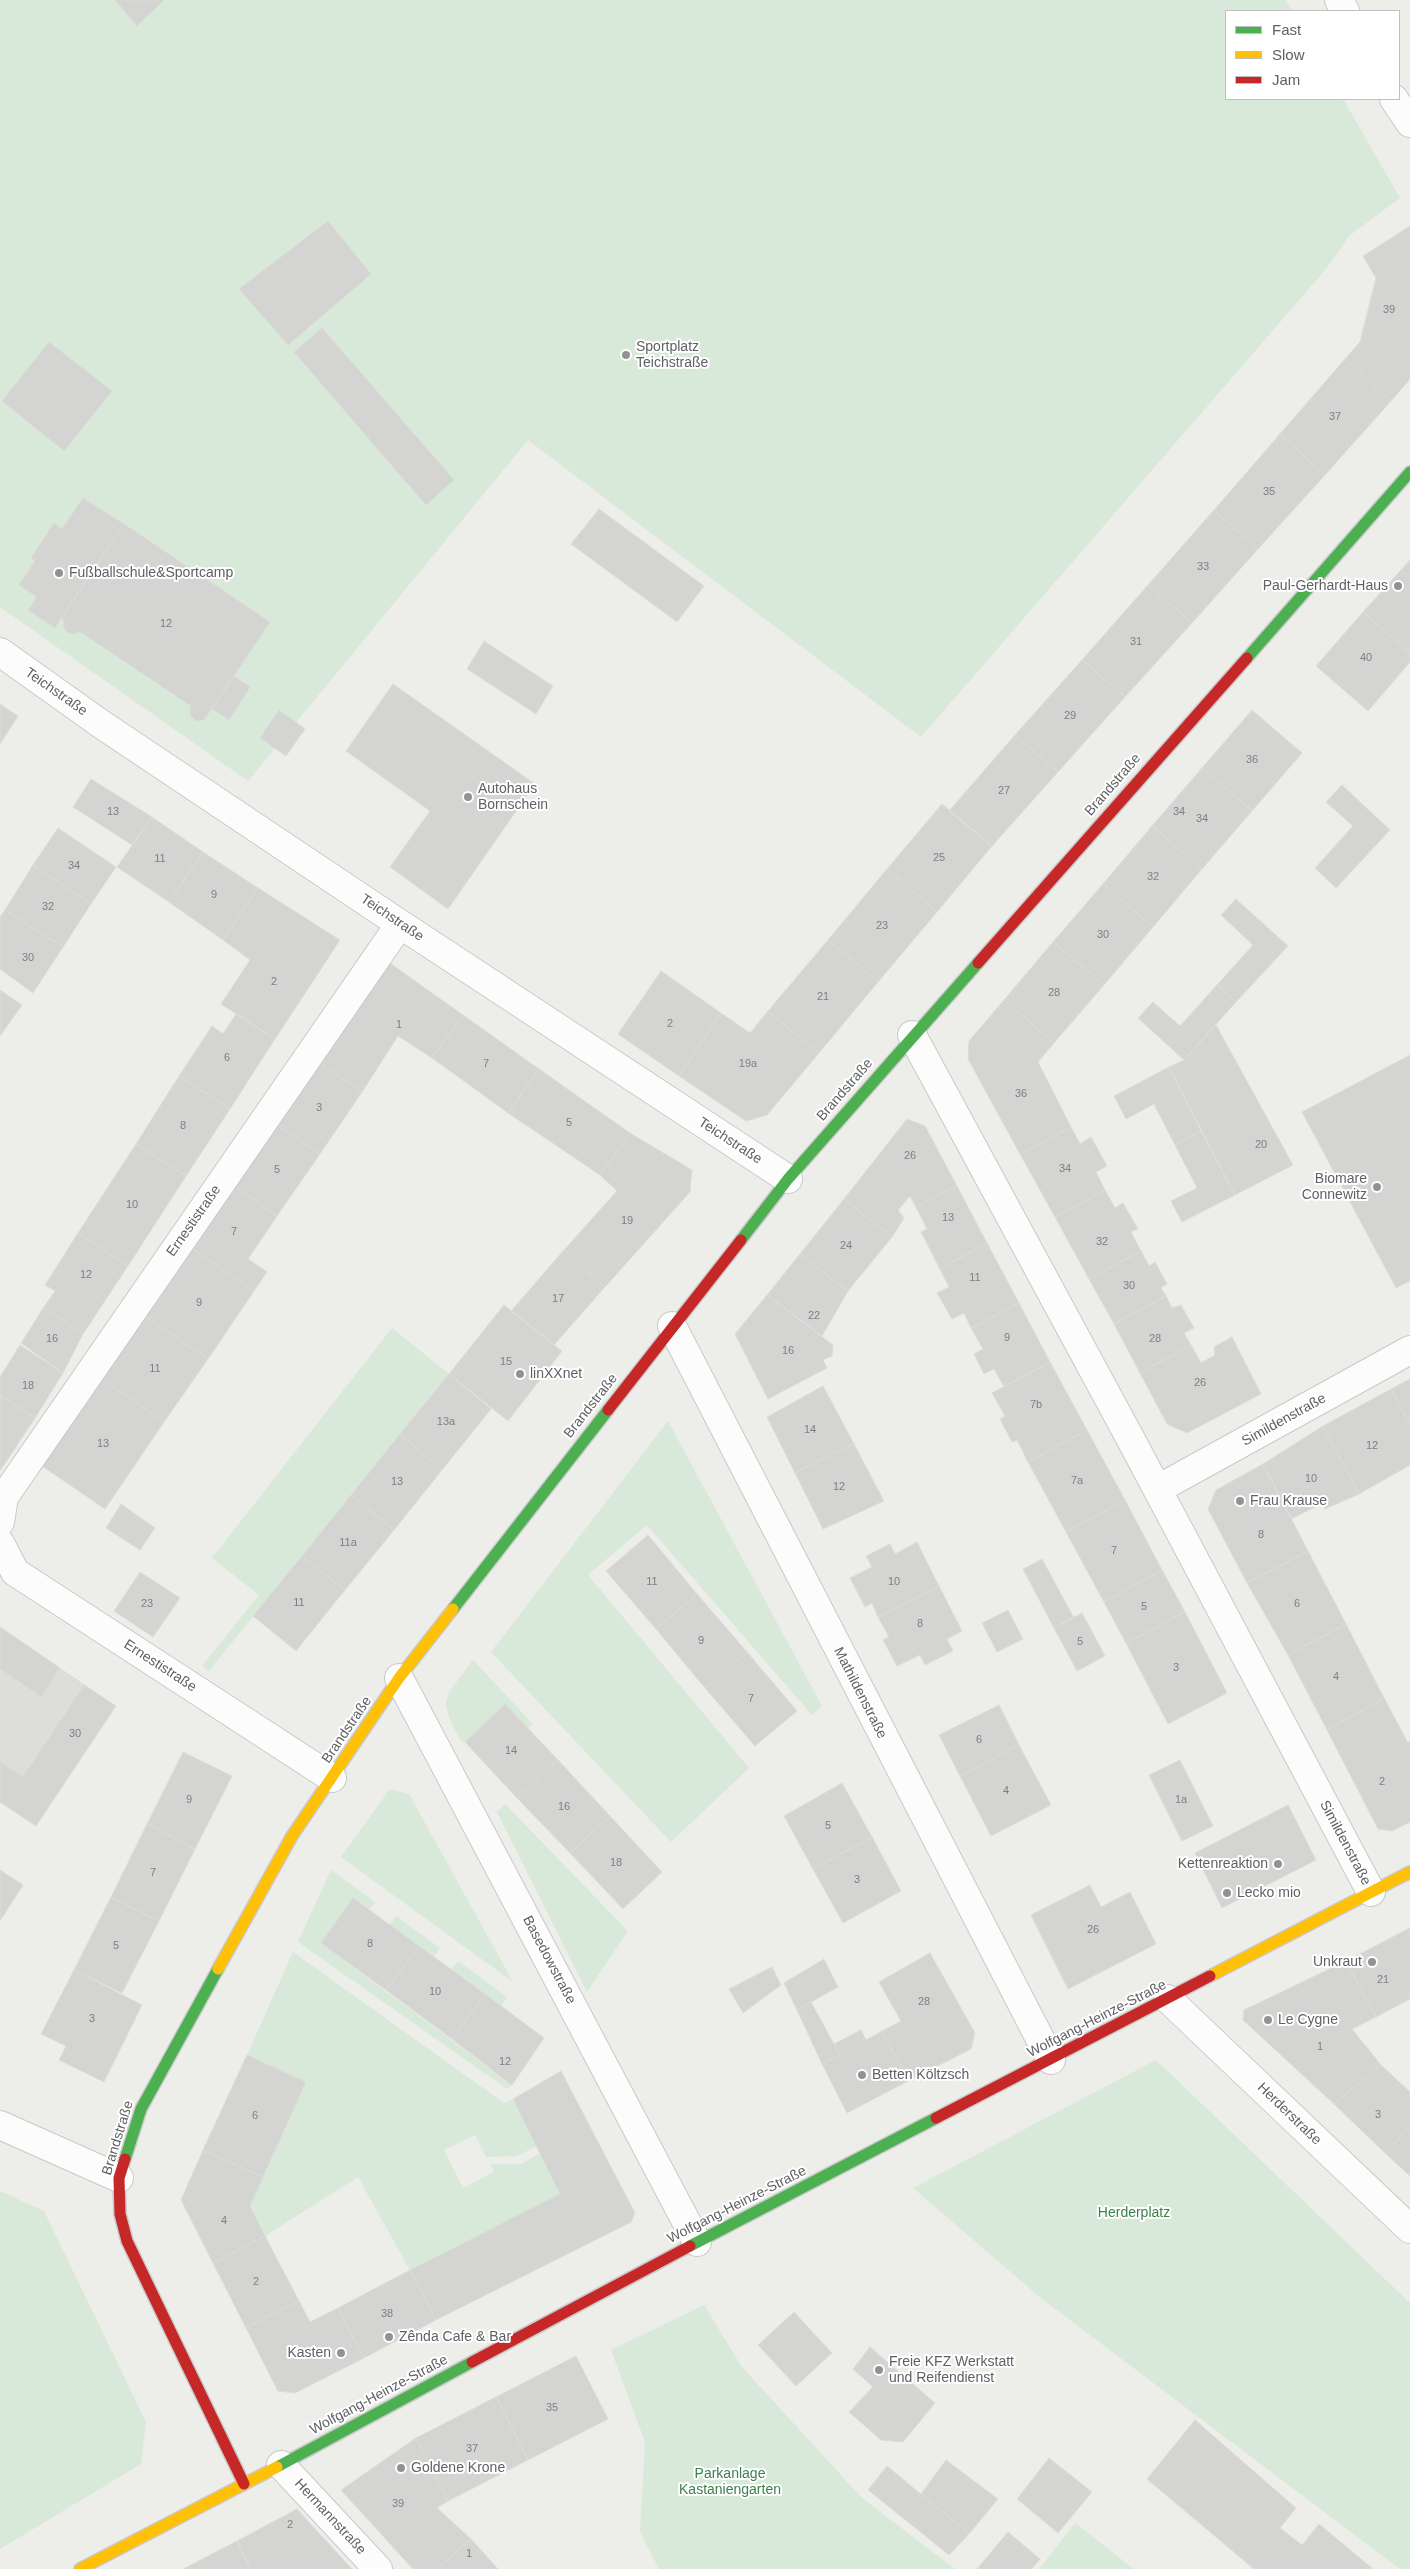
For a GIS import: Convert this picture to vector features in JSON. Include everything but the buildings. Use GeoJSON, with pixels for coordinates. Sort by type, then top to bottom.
{"type":"FeatureCollection","features":[{"type":"Feature","properties":{"kind":"street"},"geometry":{"type":"LineString","coordinates":[[1395,100],[1410,123]]}},
{"type":"Feature","properties":{"kind":"street","name":"Brandstraße"},"geometry":{"type":"LineString","coordinates":[[244,2484],[127,2241],[120,2214],[119,2178],[141,2109],[292,1836],[400,1678],[788,1179],[912,1035],[1410,472]]}},
{"type":"Feature","properties":{"kind":"street","name":"Teichstraße"},"geometry":{"type":"LineString","coordinates":[[0,652],[101,724],[400,924],[788,1179]]}},
{"type":"Feature","properties":{"kind":"street","name":"Ernestistraße"},"geometry":{"type":"LineString","coordinates":[[0,1522],[4,1497],[400,924]]}},
{"type":"Feature","properties":{"kind":"street","name":"Simildenstraße"},"geometry":{"type":"LineString","coordinates":[[912,1035],[1158,1490],[1371,1892]]}},
{"type":"Feature","properties":{"kind":"street","name":"Mathildenstraße"},"geometry":{"type":"LineString","coordinates":[[672,1326],[1051,2060]]}},
{"type":"Feature","properties":{"kind":"street","name":"Simildenstraße"},"geometry":{"type":"LineString","coordinates":[[1158,1490],[1410,1350]]}},
{"type":"Feature","properties":{"kind":"street","name":"Ernestistraße"},"geometry":{"type":"LineString","coordinates":[[0,1543],[15,1572],[332,1778]]}},
{"type":"Feature","properties":{"kind":"street","name":"Basedowstraße"},"geometry":{"type":"LineString","coordinates":[[400,1678],[698,2242]]}},
{"type":"Feature","properties":{"kind":"street","name":"Wolfgang-Heinze-Straße"},"geometry":{"type":"LineString","coordinates":[[80,2569],[281,2465],[698,2242],[1410,1872]]}},
{"type":"Feature","properties":{"kind":"street","name":"Herderstraße"},"geometry":{"type":"LineString","coordinates":[[1168,1999],[1410,2229]]}},
{"type":"Feature","properties":{"kind":"street"},"geometry":{"type":"LineString","coordinates":[[0,2125],[119,2178]]}},
{"type":"Feature","properties":{"kind":"street","name":"Hermannstraße"},"geometry":{"type":"LineString","coordinates":[[281,2465],[378,2569]]}},
{"type":"Feature","properties":{"kind":"shaded area"},"geometry":{"type":"Polygon","coordinates":[[[0,1627],[116,1706],[36,1826],[0,1802],[0,1627]]]}},
{"type":"Feature","properties":{"kind":"green space","name":"Sportplatz Teichstraße"},"geometry":{"type":"Polygon","coordinates":[[[0,0],[1286,0],[1291,10],[1225,10],[1225,100],[1344,100],[1400,198],[1349,236],[1326,269],[921,737],[528,440],[248,781],[0,607],[0,0]]]}},
{"type":"Feature","properties":{"kind":"green space"},"geometry":{"type":"Polygon","coordinates":[[[392,1328],[449,1374],[209,1671],[202,1666],[259,1595],[212,1558],[392,1328]]]}},
{"type":"Feature","properties":{"kind":"green space"},"geometry":{"type":"Polygon","coordinates":[[[668,1421],[822,1706],[812,1715],[647,1525],[588,1575],[749,1768],[671,1842],[491,1652],[668,1421]]]}},
{"type":"Feature","properties":{"kind":"green space"},"geometry":{"type":"Polygon","coordinates":[[[473,1660],[533,1724],[528,1728],[505,1704],[465,1742],[460,1740],[449,1718],[446,1704],[449,1692],[473,1660]]]}},
{"type":"Feature","properties":{"kind":"green space"},"geometry":{"type":"Polygon","coordinates":[[[390,1789],[409,1794],[513,1982],[341,1857],[390,1789]]]}},
{"type":"Feature","properties":{"kind":"green space"},"geometry":{"type":"Polygon","coordinates":[[[505,1804],[628,1931],[587,1992],[497,1812],[505,1804]]]}},
{"type":"Feature","properties":{"kind":"green space"},"geometry":{"type":"Polygon","coordinates":[[[331,1870],[375,1902],[369,1910],[353,1898],[321,1943],[512,2085],[507,2089],[298,1942],[331,1870]]]}},
{"type":"Feature","properties":{"kind":"green space"},"geometry":{"type":"Polygon","coordinates":[[[396,1916],[440,1948],[434,1957],[389,1925],[396,1916]]]}},
{"type":"Feature","properties":{"kind":"green space"},"geometry":{"type":"Polygon","coordinates":[[[293,1952],[504,2103],[513,2099],[537,2146],[517,2156],[486,2157],[475,2135],[444,2150],[463,2188],[494,2172],[490,2164],[521,2164],[540,2153],[560,2194],[410,2270],[358,2177],[265,2236],[250,2206],[306,2082],[247,2055],[293,1952]]]}},
{"type":"Feature","properties":{"kind":"green space"},"geometry":{"type":"Polygon","coordinates":[[[458,1961],[507,1997],[501,2006],[451,1970],[458,1961]]]}},
{"type":"Feature","properties":{"kind":"green space","name":"Herderplatz"},"geometry":{"type":"Polygon","coordinates":[[[1156,2060],[1410,2303],[1410,2569],[1400,2569],[1042,2299],[913,2188],[1156,2060]]]}},
{"type":"Feature","properties":{"kind":"green space"},"geometry":{"type":"Polygon","coordinates":[[[0,2191],[44,2211],[146,2422],[141,2464],[0,2549],[0,2191]]]}},
{"type":"Feature","properties":{"kind":"green space","name":"Parkanlage Kastaniengarten"},"geometry":{"type":"Polygon","coordinates":[[[704,2305],[742,2367],[862,2498],[955,2569],[659,2569],[640,2532],[645,2442],[611,2350],[704,2305]]]}},
{"type":"Feature","properties":{"kind":"green space"},"geometry":{"type":"Polygon","coordinates":[[[1075,2523],[1134,2569],[1039,2569],[1075,2523]]]}},
{"type":"Feature","properties":{"kind":"traffic: fast"},"geometry":{"type":"LineString","coordinates":[[1247,658],[1410,472]]}},
{"type":"Feature","properties":{"kind":"traffic: fast"},"geometry":{"type":"LineString","coordinates":[[741,1240],[788,1179],[978,963]]}},
{"type":"Feature","properties":{"kind":"traffic: fast"},"geometry":{"type":"LineString","coordinates":[[453,1609],[608,1410]]}},
{"type":"Feature","properties":{"kind":"traffic: fast"},"geometry":{"type":"LineString","coordinates":[[125,2159],[141,2109],[218,1969]]}},
{"type":"Feature","properties":{"kind":"traffic: fast"},"geometry":{"type":"LineString","coordinates":[[690,2246],[936,2118]]}},
{"type":"Feature","properties":{"kind":"traffic: fast"},"geometry":{"type":"LineString","coordinates":[[277,2467],[472,2362]]}},
{"type":"Feature","properties":{"kind":"traffic: slow"},"geometry":{"type":"LineString","coordinates":[[218,1969],[292,1836],[399,1678],[453,1609]]}},
{"type":"Feature","properties":{"kind":"traffic: slow"},"geometry":{"type":"LineString","coordinates":[[1210,1976],[1410,1872]]}},
{"type":"Feature","properties":{"kind":"traffic: slow"},"geometry":{"type":"LineString","coordinates":[[80,2569],[277,2467]]}},
{"type":"Feature","properties":{"kind":"traffic: jam"},"geometry":{"type":"LineString","coordinates":[[978,963],[1247,658]]}},
{"type":"Feature","properties":{"kind":"traffic: jam"},"geometry":{"type":"LineString","coordinates":[[608,1410],[741,1240]]}},
{"type":"Feature","properties":{"kind":"traffic: jam"},"geometry":{"type":"LineString","coordinates":[[936,2118],[1210,1976]]}},
{"type":"Feature","properties":{"kind":"traffic: jam"},"geometry":{"type":"LineString","coordinates":[[125,2159],[119,2178],[120,2214],[127,2241],[244,2484]]}},
{"type":"Feature","properties":{"kind":"traffic: jam"},"geometry":{"type":"LineString","coordinates":[[472,2362],[690,2246]]}},
{"type":"Feature","properties":{"kind":"place","name":"Sportplatz Teichstraße"},"geometry":{"type":"Point","coordinates":[626,355]}},
{"type":"Feature","properties":{"kind":"place","name":"Fußballschule&Sportcamp"},"geometry":{"type":"Point","coordinates":[59,573]}},
{"type":"Feature","properties":{"kind":"place","name":"Paul-Gerhardt-Haus"},"geometry":{"type":"Point","coordinates":[1398,586]}},
{"type":"Feature","properties":{"kind":"place","name":"Autohaus Bornschein"},"geometry":{"type":"Point","coordinates":[468,797]}},
{"type":"Feature","properties":{"kind":"place","name":"Biomare Connewitz"},"geometry":{"type":"Point","coordinates":[1377,1187]}},
{"type":"Feature","properties":{"kind":"place","name":"linXXnet"},"geometry":{"type":"Point","coordinates":[520,1374]}},
{"type":"Feature","properties":{"kind":"place","name":"Frau Krause"},"geometry":{"type":"Point","coordinates":[1240,1501]}},
{"type":"Feature","properties":{"kind":"place","name":"Kettenreaktion"},"geometry":{"type":"Point","coordinates":[1278,1864]}},
{"type":"Feature","properties":{"kind":"place","name":"Lecko mio"},"geometry":{"type":"Point","coordinates":[1227,1893]}},
{"type":"Feature","properties":{"kind":"place","name":"Unkraut"},"geometry":{"type":"Point","coordinates":[1372,1962]}},
{"type":"Feature","properties":{"kind":"place","name":"Le Cygne"},"geometry":{"type":"Point","coordinates":[1268,2020]}},
{"type":"Feature","properties":{"kind":"place","name":"Betten Költzsch"},"geometry":{"type":"Point","coordinates":[862,2075]}},
{"type":"Feature","properties":{"kind":"place","name":"Zênda Cafe & Bar"},"geometry":{"type":"Point","coordinates":[389,2337]}},
{"type":"Feature","properties":{"kind":"place","name":"Kasten"},"geometry":{"type":"Point","coordinates":[341,2353]}},
{"type":"Feature","properties":{"kind":"place","name":"Freie KFZ Werkstatt und Reifendienst"},"geometry":{"type":"Point","coordinates":[879,2370]}},
{"type":"Feature","properties":{"kind":"place","name":"Goldene Krone"},"geometry":{"type":"Point","coordinates":[401,2468]}}]}
